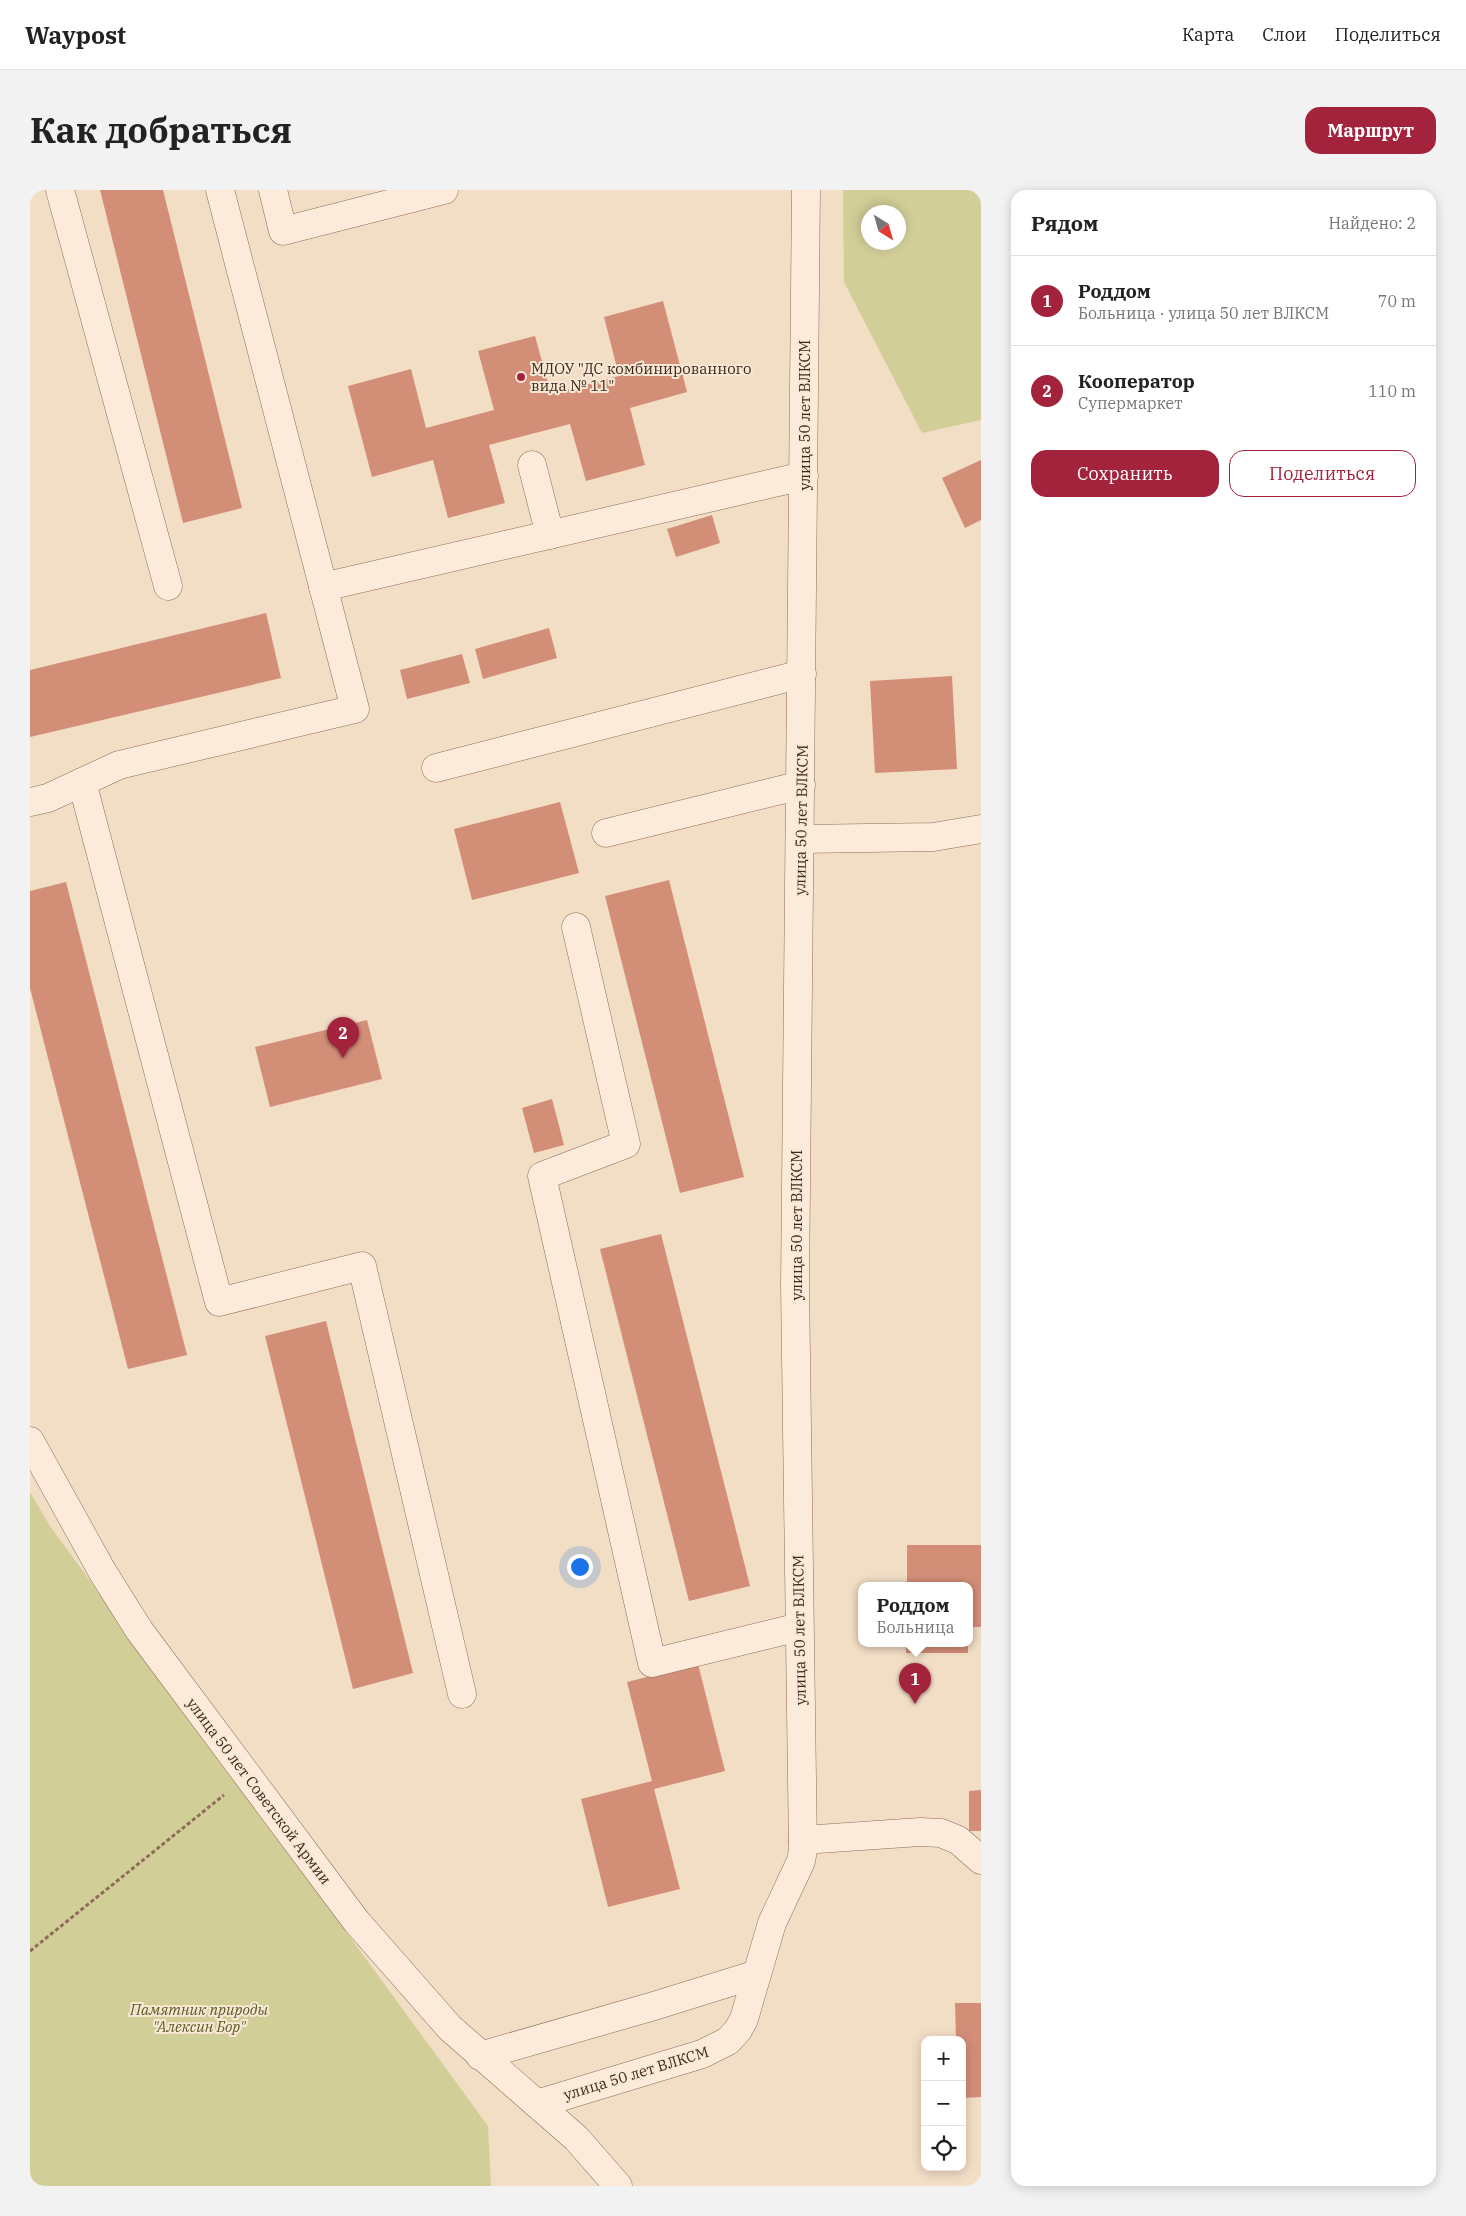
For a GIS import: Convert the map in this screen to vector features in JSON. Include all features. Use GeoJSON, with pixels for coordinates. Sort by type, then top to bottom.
{"type":"FeatureCollection","features":[{"type":"Feature","properties":{"kind":"street"},"geometry":{"type":"LineString","coordinates":[[60,190],[168,586]]}},
{"type":"Feature","properties":{"kind":"street"},"geometry":{"type":"LineString","coordinates":[[30,802],[48,798],[119,765],[355,709],[220,190]]}},
{"type":"Feature","properties":{"kind":"street"},"geometry":{"type":"LineString","coordinates":[[273,190],[283,231],[444,190]]}},
{"type":"Feature","properties":{"kind":"street","name":"улица 50 лет ВЛКСМ"},"geometry":{"type":"LineString","coordinates":[[536,2104],[702,2054],[728,2041],[738,2030],[744,2019],[772,1923],[801,1861],[803,1840],[795,1286],[801,839],[806,190]]}},
{"type":"Feature","properties":{"kind":"street"},"geometry":{"type":"LineString","coordinates":[[532,465],[550,535]]}},
{"type":"Feature","properties":{"kind":"street"},"geometry":{"type":"LineString","coordinates":[[323,587],[804,476]]}},
{"type":"Feature","properties":{"kind":"street"},"geometry":{"type":"LineString","coordinates":[[436,768],[802,674]]}},
{"type":"Feature","properties":{"kind":"street"},"geometry":{"type":"LineString","coordinates":[[82,782],[219,1302],[362,1266],[462,1694]]}},
{"type":"Feature","properties":{"kind":"street"},"geometry":{"type":"LineString","coordinates":[[606,833],[801,785]]}},
{"type":"Feature","properties":{"kind":"street"},"geometry":{"type":"LineString","coordinates":[[801,839],[933,836],[981,829]]}},
{"type":"Feature","properties":{"kind":"street"},"geometry":{"type":"LineString","coordinates":[[576,927],[626,1144],[542,1176],[652,1663],[799,1627]]}},
{"type":"Feature","properties":{"kind":"street","name":"улица 50 лет Советской Армии"},"geometry":{"type":"LineString","coordinates":[[30,1441],[102,1572],[139,1630],[356,1921],[450,2028],[576,2138],[618,2186]]}},
{"type":"Feature","properties":{"kind":"street"},"geometry":{"type":"LineString","coordinates":[[803,1840],[920,1832],[941,1833],[958,1840],[981,1860]]}},
{"type":"Feature","properties":{"kind":"street"},"geometry":{"type":"LineString","coordinates":[[480,2056],[757,1974]]}},
{"type":"Feature","properties":{"kind":"path"},"geometry":{"type":"LineString","coordinates":[[30,1951],[248,1776]]}},
{"type":"Feature","properties":{"kind":"green space"},"geometry":{"type":"Polygon","coordinates":[[[843,190],[981,190],[981,420],[922,433],[844,282],[843,190]]]}},
{"type":"Feature","properties":{"kind":"green space","name":"Памятник природы \"Алексин Бор\""},"geometry":{"type":"Polygon","coordinates":[[[30,1492],[50,1526],[488,2126],[491,2186],[30,2186],[30,1492]]]}},
{"type":"Feature","properties":{"kind":"building"},"geometry":{"type":"Polygon","coordinates":[[[100,190],[163,190],[242,508],[183,523],[100,190]]]}},
{"type":"Feature","properties":{"kind":"building"},"geometry":{"type":"Polygon","coordinates":[[[663,301],[687,392],[630,408],[645,465],[586,481],[570,424],[489,445],[505,503],[448,518],[433,460],[372,477],[348,386],[411,369],[426,428],[494,410],[478,351],[535,336],[551,394],[619,376],[604,317],[663,301]]]}},
{"type":"Feature","properties":{"kind":"building"},"geometry":{"type":"Polygon","coordinates":[[[981,460],[981,520],[965,528],[942,478],[981,460]]]}},
{"type":"Feature","properties":{"kind":"building"},"geometry":{"type":"Polygon","coordinates":[[[712,515],[720,543],[676,557],[667,529],[712,515]]]}},
{"type":"Feature","properties":{"kind":"building"},"geometry":{"type":"Polygon","coordinates":[[[266,613],[281,678],[30,737],[30,670],[266,613]]]}},
{"type":"Feature","properties":{"kind":"building"},"geometry":{"type":"Polygon","coordinates":[[[549,628],[557,658],[483,679],[475,649],[549,628]]]}},
{"type":"Feature","properties":{"kind":"building"},"geometry":{"type":"Polygon","coordinates":[[[462,654],[470,683],[407,699],[400,670],[462,654]]]}},
{"type":"Feature","properties":{"kind":"building"},"geometry":{"type":"Polygon","coordinates":[[[952,676],[957,769],[875,773],[870,681],[952,676]]]}},
{"type":"Feature","properties":{"kind":"building"},"geometry":{"type":"Polygon","coordinates":[[[560,802],[579,873],[472,900],[454,829],[560,802]]]}},
{"type":"Feature","properties":{"kind":"building"},"geometry":{"type":"Polygon","coordinates":[[[669,880],[744,1177],[680,1193],[605,896],[669,880]]]}},
{"type":"Feature","properties":{"kind":"building"},"geometry":{"type":"Polygon","coordinates":[[[66,882],[187,1355],[128,1369],[30,988],[30,891],[66,882]]]}},
{"type":"Feature","properties":{"kind":"building"},"geometry":{"type":"Polygon","coordinates":[[[367,1020],[382,1079],[270,1107],[255,1047],[367,1020]]]}},
{"type":"Feature","properties":{"kind":"building"},"geometry":{"type":"Polygon","coordinates":[[[552,1099],[564,1145],[534,1153],[522,1108],[552,1099]]]}},
{"type":"Feature","properties":{"kind":"building"},"geometry":{"type":"Polygon","coordinates":[[[661,1234],[750,1586],[689,1601],[600,1249],[661,1234]]]}},
{"type":"Feature","properties":{"kind":"building"},"geometry":{"type":"Polygon","coordinates":[[[326,1321],[413,1673],[353,1689],[265,1336],[326,1321]]]}},
{"type":"Feature","properties":{"kind":"building"},"geometry":{"type":"Polygon","coordinates":[[[907,1545],[981,1545],[981,1627],[973,1627],[973,1582],[907,1582],[907,1545]]]}},
{"type":"Feature","properties":{"kind":"building"},"geometry":{"type":"Polygon","coordinates":[[[906,1647],[968,1647],[968,1653],[906,1653],[906,1647]]]}},
{"type":"Feature","properties":{"kind":"building"},"geometry":{"type":"Polygon","coordinates":[[[698,1664],[725,1771],[654,1789],[680,1889],[608,1907],[581,1799],[652,1781],[627,1682],[698,1664]]]}},
{"type":"Feature","properties":{"kind":"building"},"geometry":{"type":"Polygon","coordinates":[[[981,1790],[981,1831],[969,1831],[969,1791],[981,1790]]]}},
{"type":"Feature","properties":{"kind":"building"},"geometry":{"type":"Polygon","coordinates":[[[955,2003],[981,2003],[981,2097],[966,2098],[966,2036],[956,2036],[955,2003]]]}},
{"type":"Feature","properties":{"kind":"place","name":"МДОУ \"ДС комбинированного вида № 11\""},"geometry":{"type":"Point","coordinates":[521,377]}},
{"type":"Feature","properties":{"kind":"place","name":"Кооператор"},"geometry":{"type":"Point","coordinates":[343,1058]}},
{"type":"Feature","properties":{"kind":"place","name":"Роддом"},"geometry":{"type":"Point","coordinates":[915,1704]}}]}
